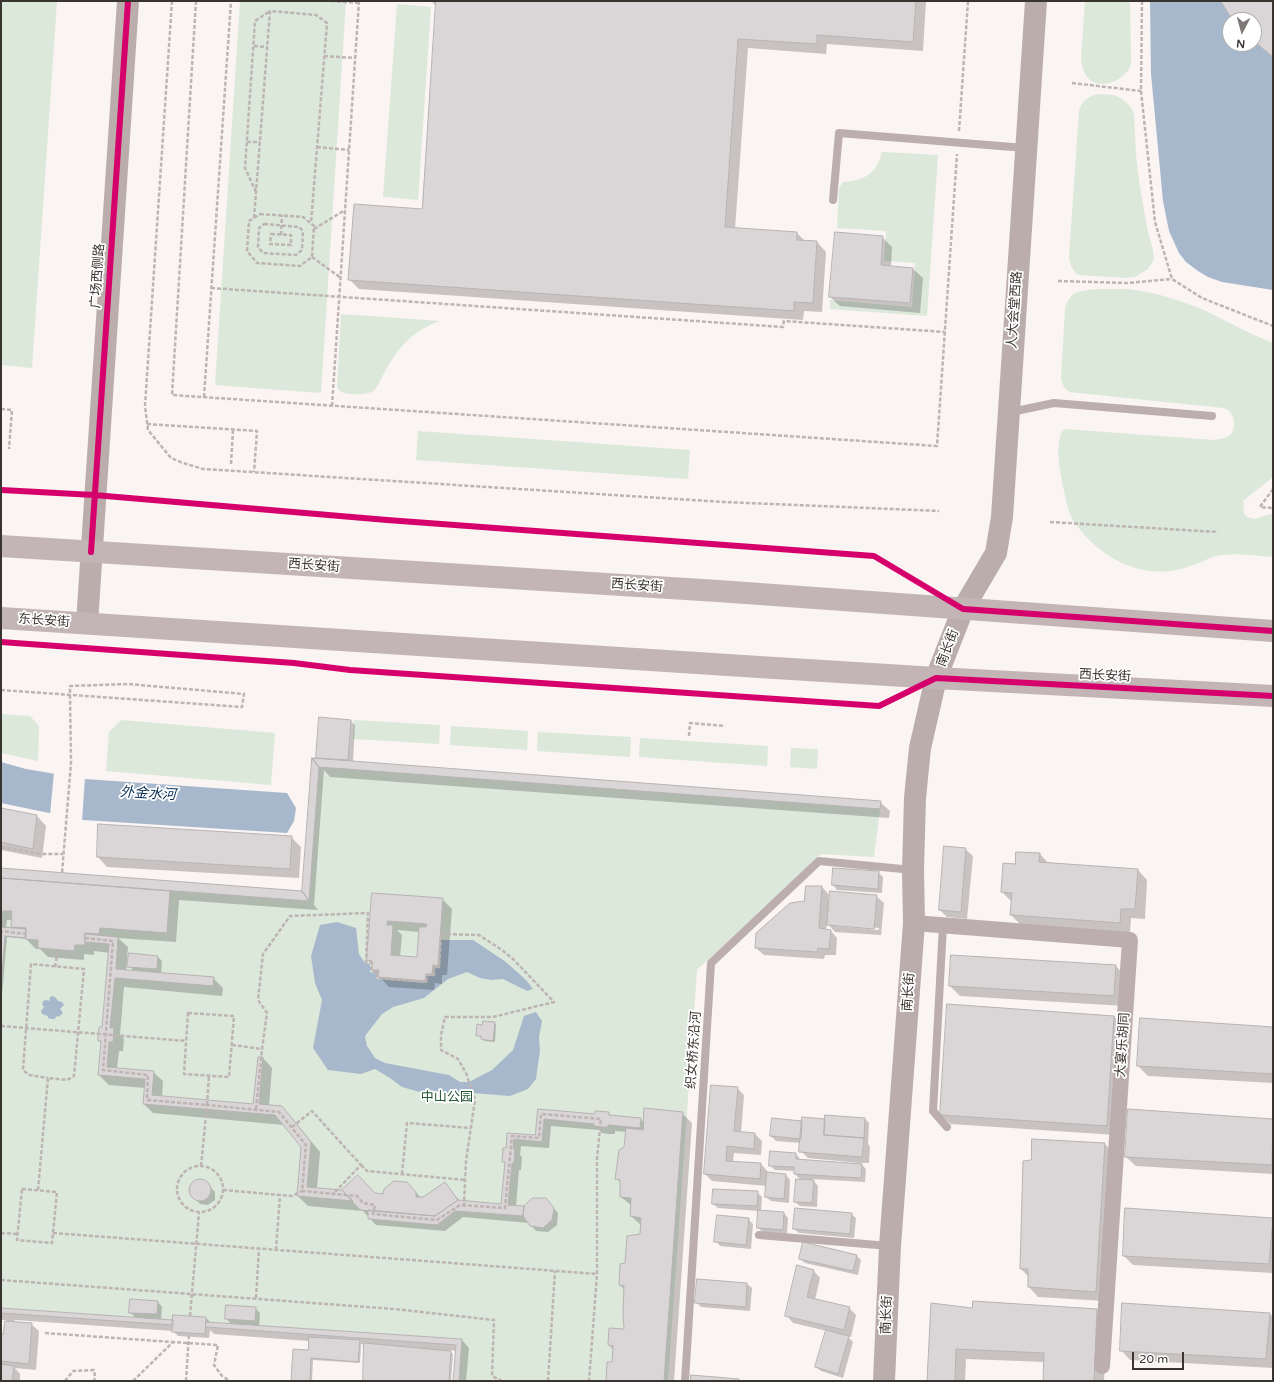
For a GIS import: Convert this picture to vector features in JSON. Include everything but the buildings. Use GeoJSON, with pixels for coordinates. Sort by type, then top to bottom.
{"type":"FeatureCollection","features":[{"type":"Feature","properties":{"kind":"highway","name":"西长安街"},"geometry":{"type":"LineString","coordinates":[[1,546],[718,591],[1273,631]]}},
{"type":"Feature","properties":{"kind":"highway","name":"东长安街"},"geometry":{"type":"LineString","coordinates":[[1,618],[87,623]]}},
{"type":"Feature","properties":{"kind":"highway","name":"西长安街"},"geometry":{"type":"LineString","coordinates":[[87,623],[589,657],[936,678],[1273,696]]}},
{"type":"Feature","properties":{"kind":"street","name":"广场西侧路"},"geometry":{"type":"LineString","coordinates":[[87,623],[128,1]]}},
{"type":"Feature","properties":{"kind":"street","name":"人大会堂西路"},"geometry":{"type":"LineString","coordinates":[[963,609],[996,553],[1002,517],[1036,1]]}},
{"type":"Feature","properties":{"kind":"street","name":"南长街"},"geometry":{"type":"LineString","coordinates":[[884,1381],[890,1246],[914,923],[913,870],[915,798],[920,748],[936,678],[963,609]]}},
{"type":"Feature","properties":{"kind":"street","name":"大宴乐胡同"},"geometry":{"type":"LineString","coordinates":[[914,923],[1130,940],[1102,1366]]}},
{"type":"Feature","properties":{"kind":"lane"},"geometry":{"type":"LineString","coordinates":[[832,200],[839,133],[1026,148]]}},
{"type":"Feature","properties":{"kind":"lane"},"geometry":{"type":"LineString","coordinates":[[1008,412],[1054,403],[1212,416]]}},
{"type":"Feature","properties":{"kind":"lane","name":"织女桥东沿河"},"geometry":{"type":"LineString","coordinates":[[685,1381],[711,963],[819,861],[913,870]]}},
{"type":"Feature","properties":{"kind":"lane"},"geometry":{"type":"LineString","coordinates":[[943,925],[933,1112],[947,1127]]}},
{"type":"Feature","properties":{"kind":"lane"},"geometry":{"type":"LineString","coordinates":[[759,1235],[890,1246]]}},
{"type":"Feature","properties":{"kind":"path"},"geometry":{"type":"LineString","coordinates":[[172,1],[145,406],[148,430],[171,458],[203,469],[724,502],[939,511]]}},
{"type":"Feature","properties":{"kind":"path"},"geometry":{"type":"LineString","coordinates":[[196,1],[172,395],[937,446],[968,1]]}},
{"type":"Feature","properties":{"kind":"path"},"geometry":{"type":"LineString","coordinates":[[204,397],[231,1]]}},
{"type":"Feature","properties":{"kind":"path"},"geometry":{"type":"LineString","coordinates":[[331,1],[359,2],[332,406]]}},
{"type":"Feature","properties":{"kind":"path"},"geometry":{"type":"LineString","coordinates":[[1142,1],[1141,91],[1155,222],[1172,280]]}},
{"type":"Feature","properties":{"kind":"path"},"geometry":{"type":"LineString","coordinates":[[254,218],[270,11]]}},
{"type":"Feature","properties":{"kind":"path"},"geometry":{"type":"LineString","coordinates":[[256,192],[245,168],[255,21],[270,11],[316,14],[327,23],[311,223]]}},
{"type":"Feature","properties":{"kind":"path"},"geometry":{"type":"LineString","coordinates":[[254,46],[267,47]]}},
{"type":"Feature","properties":{"kind":"path"},"geometry":{"type":"LineString","coordinates":[[324,56],[355,58]]}},
{"type":"Feature","properties":{"kind":"path"},"geometry":{"type":"LineString","coordinates":[[1072,83],[1141,91]]}},
{"type":"Feature","properties":{"kind":"path"},"geometry":{"type":"LineString","coordinates":[[247,142],[260,142]]}},
{"type":"Feature","properties":{"kind":"path"},"geometry":{"type":"LineString","coordinates":[[317,148],[349,150]]}},
{"type":"Feature","properties":{"kind":"path"},"geometry":{"type":"LineString","coordinates":[[314,229],[345,210]]}},
{"type":"Feature","properties":{"kind":"path"},"geometry":{"type":"LineString","coordinates":[[260,214],[303,216],[311,223],[314,226],[312,257],[300,266],[257,263],[247,251],[249,221],[260,214]]}},
{"type":"Feature","properties":{"kind":"path"},"geometry":{"type":"LineString","coordinates":[[281,235],[282,215]]}},
{"type":"Feature","properties":{"kind":"path"},"geometry":{"type":"LineString","coordinates":[[264,224],[282,226],[299,227],[303,231],[302,250],[296,255],[263,253],[258,247],[259,228],[264,224]]}},
{"type":"Feature","properties":{"kind":"path"},"geometry":{"type":"LineString","coordinates":[[271,234],[281,235],[291,235],[291,245],[270,244],[271,234]]}},
{"type":"Feature","properties":{"kind":"path"},"geometry":{"type":"LineString","coordinates":[[312,257],[341,278]]}},
{"type":"Feature","properties":{"kind":"path"},"geometry":{"type":"LineString","coordinates":[[1058,281],[1127,284],[1172,280],[1202,298],[1273,326]]}},
{"type":"Feature","properties":{"kind":"path"},"geometry":{"type":"LineString","coordinates":[[211,288],[782,327],[784,321],[945,332]]}},
{"type":"Feature","properties":{"kind":"path"},"geometry":{"type":"LineString","coordinates":[[1,409],[12,410],[9,449]]}},
{"type":"Feature","properties":{"kind":"path"},"geometry":{"type":"LineString","coordinates":[[147,424],[257,432],[254,472]]}},
{"type":"Feature","properties":{"kind":"path"},"geometry":{"type":"LineString","coordinates":[[231,464],[233,430]]}},
{"type":"Feature","properties":{"kind":"path"},"geometry":{"type":"LineString","coordinates":[[1273,490],[1260,507],[1273,508]]}},
{"type":"Feature","properties":{"kind":"path"},"geometry":{"type":"LineString","coordinates":[[1050,522],[1218,532]]}},
{"type":"Feature","properties":{"kind":"path"},"geometry":{"type":"LineString","coordinates":[[1,690],[70,695],[242,707],[244,694],[128,684],[70,686],[70,695],[71,763],[62,873]]}},
{"type":"Feature","properties":{"kind":"path"},"geometry":{"type":"LineString","coordinates":[[689,736],[690,723],[725,726]]}},
{"type":"Feature","properties":{"kind":"path"},"geometry":{"type":"LineString","coordinates":[[1,847],[41,854],[63,854]]}},
{"type":"Feature","properties":{"kind":"path"},"geometry":{"type":"LineString","coordinates":[[256,1109],[267,1013],[258,1000],[263,954],[290,916],[368,913],[366,962],[372,963],[371,971],[377,972],[377,978],[426,982],[427,975],[434,975],[434,967],[439,967],[441,934],[479,935],[514,960],[554,1002],[493,1017],[445,1017],[441,1035],[441,1050],[458,1059],[466,1073],[475,1100],[466,1161],[464,1205]]}},
{"type":"Feature","properties":{"kind":"path"},"geometry":{"type":"LineString","coordinates":[[1,933],[1,931],[26,934]]}},
{"type":"Feature","properties":{"kind":"path"},"geometry":{"type":"LineString","coordinates":[[85,938],[113,941],[103,1070],[148,1075],[147,1100],[279,1112],[306,1144],[302,1191]]}},
{"type":"Feature","properties":{"kind":"path"},"geometry":{"type":"LineString","coordinates":[[55,967],[58,950]]}},
{"type":"Feature","properties":{"kind":"path"},"geometry":{"type":"LineString","coordinates":[[32,964],[84,969],[74,1076],[67,1080],[48,1078],[29,1075],[23,1070],[26,1028],[32,964]]}},
{"type":"Feature","properties":{"kind":"path"},"geometry":{"type":"LineString","coordinates":[[188,1013],[234,1016],[232,1045],[229,1077],[184,1074],[188,1013]]}},
{"type":"Feature","properties":{"kind":"path"},"geometry":{"type":"LineString","coordinates":[[1,1026],[186,1041]]}},
{"type":"Feature","properties":{"kind":"path"},"geometry":{"type":"LineString","coordinates":[[232,1045],[262,1049]]}},
{"type":"Feature","properties":{"kind":"path"},"geometry":{"type":"LineString","coordinates":[[201,1166],[209,1076]]}},
{"type":"Feature","properties":{"kind":"path"},"geometry":{"type":"LineString","coordinates":[[38,1190],[48,1078]]}},
{"type":"Feature","properties":{"kind":"path"},"geometry":{"type":"LineString","coordinates":[[292,1127],[312,1111],[367,1171],[466,1180]]}},
{"type":"Feature","properties":{"kind":"path"},"geometry":{"type":"LineString","coordinates":[[223,1190],[292,1196],[302,1191],[357,1196],[363,1203],[375,1205],[374,1214],[437,1220],[460,1205],[505,1208],[512,1136],[539,1138],[541,1114],[601,1119],[597,1158],[597,1274],[589,1381]]}},
{"type":"Feature","properties":{"kind":"path"},"geometry":{"type":"LineString","coordinates":[[402,1174],[407,1123],[471,1128]]}},
{"type":"Feature","properties":{"kind":"path"},"geometry":{"type":"LineString","coordinates":[[333,1194],[361,1165]]}},
{"type":"Feature","properties":{"kind":"path"},"geometry":{"type":"LineString","coordinates":[[201,1166],[208,1167],[215,1171],[220,1176],[223,1183],[222,1197],[218,1204],[213,1209],[206,1212],[191,1211],[179,1200],[177,1192],[177,1184],[180,1177],[186,1170],[201,1166]]}},
{"type":"Feature","properties":{"kind":"path"},"geometry":{"type":"LineString","coordinates":[[22,1189],[56,1192],[53,1234],[52,1243],[17,1240],[22,1189]]}},
{"type":"Feature","properties":{"kind":"path"},"geometry":{"type":"LineString","coordinates":[[276,1250],[280,1195]]}},
{"type":"Feature","properties":{"kind":"path"},"geometry":{"type":"LineString","coordinates":[[190,1316],[199,1212]]}},
{"type":"Feature","properties":{"kind":"path"},"geometry":{"type":"LineString","coordinates":[[1,1232],[18,1234]]}},
{"type":"Feature","properties":{"kind":"path"},"geometry":{"type":"LineString","coordinates":[[53,1234],[597,1274]]}},
{"type":"Feature","properties":{"kind":"path"},"geometry":{"type":"LineString","coordinates":[[256,1298],[259,1249]]}},
{"type":"Feature","properties":{"kind":"path"},"geometry":{"type":"LineString","coordinates":[[548,1381],[556,1271]]}},
{"type":"Feature","properties":{"kind":"path"},"geometry":{"type":"LineString","coordinates":[[1,1280],[394,1309],[494,1320],[492,1376],[502,1381]]}},
{"type":"Feature","properties":{"kind":"path"},"geometry":{"type":"LineString","coordinates":[[45,1333],[218,1345],[214,1365],[222,1376],[230,1381]]}},
{"type":"Feature","properties":{"kind":"path"},"geometry":{"type":"LineString","coordinates":[[186,1381],[189,1333]]}},
{"type":"Feature","properties":{"kind":"path"},"geometry":{"type":"LineString","coordinates":[[133,1381],[173,1342]]}},
{"type":"Feature","properties":{"kind":"path"},"geometry":{"type":"LineString","coordinates":[[65,1381],[73,1371],[84,1370],[94,1370],[94,1381]]}},
{"type":"Feature","properties":{"kind":"green space"},"geometry":{"type":"Polygon","coordinates":[[[1,1],[57,1],[32,368],[1,365],[1,1]]]}},
{"type":"Feature","properties":{"kind":"green space"},"geometry":{"type":"Polygon","coordinates":[[[240,1],[346,1],[321,393],[215,385],[240,1]]]}},
{"type":"Feature","properties":{"kind":"green space"},"geometry":{"type":"Polygon","coordinates":[[[1085,1],[1130,1],[1131,64],[1125,74],[1113,82],[1100,84],[1094,82],[1087,77],[1084,70],[1081,59],[1085,1]]]}},
{"type":"Feature","properties":{"kind":"green space"},"geometry":{"type":"Polygon","coordinates":[[[397,4],[431,7],[418,200],[383,197],[397,4]]]}},
{"type":"Feature","properties":{"kind":"green space"},"geometry":{"type":"Polygon","coordinates":[[[1097,94],[1114,95],[1122,99],[1130,106],[1134,114],[1139,181],[1154,259],[1148,269],[1135,277],[1125,278],[1076,274],[1071,266],[1069,257],[1079,111],[1086,100],[1097,94]]]}},
{"type":"Feature","properties":{"kind":"green space"},"geometry":{"type":"Polygon","coordinates":[[[882,152],[938,155],[927,316],[830,309],[830,300],[912,307],[915,263],[884,261],[886,231],[837,228],[839,188],[843,182],[858,180],[869,174],[877,165],[882,152]]]}},
{"type":"Feature","properties":{"kind":"green space"},"geometry":{"type":"Polygon","coordinates":[[[1099,289],[1135,290],[1169,297],[1202,309],[1273,343],[1273,477],[1243,501],[1244,514],[1248,517],[1255,519],[1273,514],[1273,557],[1228,554],[1212,557],[1199,563],[1173,571],[1155,572],[1141,570],[1114,559],[1102,551],[1091,542],[1073,520],[1066,502],[1058,450],[1061,435],[1064,429],[1214,440],[1222,439],[1228,436],[1232,433],[1234,427],[1233,416],[1228,410],[1223,408],[1069,392],[1064,387],[1061,379],[1065,309],[1067,302],[1073,294],[1077,292],[1099,289]]]}},
{"type":"Feature","properties":{"kind":"green space"},"geometry":{"type":"Polygon","coordinates":[[[341,314],[440,321],[421,330],[406,342],[394,357],[373,391],[367,393],[347,394],[340,391],[337,386],[341,314]]]}},
{"type":"Feature","properties":{"kind":"green space"},"geometry":{"type":"Polygon","coordinates":[[[418,431],[690,450],[688,479],[416,460],[418,431]]]}},
{"type":"Feature","properties":{"kind":"green space"},"geometry":{"type":"Polygon","coordinates":[[[1,714],[30,716],[39,726],[38,761],[1,753],[1,714]]]}},
{"type":"Feature","properties":{"kind":"green space"},"geometry":{"type":"Polygon","coordinates":[[[121,720],[275,733],[271,785],[106,771],[109,732],[121,720]]]}},
{"type":"Feature","properties":{"kind":"green space"},"geometry":{"type":"Polygon","coordinates":[[[354,720],[440,725],[439,744],[353,739],[354,720]]]}},
{"type":"Feature","properties":{"kind":"green space"},"geometry":{"type":"Polygon","coordinates":[[[451,726],[528,731],[527,750],[450,745],[451,726]]]}},
{"type":"Feature","properties":{"kind":"green space"},"geometry":{"type":"Polygon","coordinates":[[[538,732],[631,737],[630,757],[537,751],[538,732]]]}},
{"type":"Feature","properties":{"kind":"green space"},"geometry":{"type":"Polygon","coordinates":[[[640,738],[768,746],[767,766],[639,757],[640,738]]]}},
{"type":"Feature","properties":{"kind":"green space"},"geometry":{"type":"Polygon","coordinates":[[[791,748],[818,749],[817,769],[790,767],[791,748]]]}},
{"type":"Feature","properties":{"kind":"green space","name":"中山公园"},"geometry":{"type":"Polygon","coordinates":[[[319,767],[880,809],[874,857],[821,854],[697,970],[668,1381],[459,1381],[462,1339],[206,1322],[206,1317],[174,1315],[173,1320],[1,1308],[1,878],[309,901],[319,767]]]}},
{"type":"Feature","properties":{"kind":"water"},"geometry":{"type":"Polygon","coordinates":[[[1150,1],[1221,1],[1228,12],[1222,12],[1222,52],[1262,52],[1262,48],[1273,57],[1273,290],[1222,282],[1208,277],[1186,262],[1179,253],[1169,231],[1163,201],[1151,74],[1150,1]]]}},
{"type":"Feature","properties":{"kind":"water","name":"外金水河"},"geometry":{"type":"Polygon","coordinates":[[[1,762],[26,769],[85,779],[287,793],[296,808],[294,821],[287,833],[83,820],[1,803],[1,762]]]}},
{"type":"Feature","properties":{"kind":"water"},"geometry":{"type":"Polygon","coordinates":[[[337,922],[356,928],[359,954],[365,963],[370,964],[370,972],[376,973],[377,979],[427,983],[427,976],[434,976],[435,968],[440,968],[441,940],[473,940],[506,962],[526,980],[533,989],[527,991],[503,979],[491,980],[480,978],[467,972],[448,979],[424,998],[393,1007],[382,1014],[365,1036],[367,1046],[375,1058],[385,1063],[449,1075],[460,1082],[469,1082],[492,1070],[513,1050],[524,1016],[536,1012],[542,1021],[539,1037],[540,1051],[536,1079],[528,1089],[510,1096],[472,1093],[461,1100],[453,1097],[434,1096],[402,1087],[375,1069],[361,1074],[328,1070],[313,1048],[322,1000],[315,983],[311,956],[320,925],[337,922]]]}},
{"type":"Feature","properties":{"kind":"water"},"geometry":{"type":"Polygon","coordinates":[[[53,996],[64,1005],[60,1009],[63,1013],[58,1017],[56,1016],[55,1019],[51,1019],[42,1014],[41,1011],[44,1007],[42,1004],[43,1001],[49,1001],[50,997],[53,996]]]}},
{"type":"Feature","properties":{"kind":"pier"},"geometry":{"type":"Polygon","coordinates":[[[54,772],[85,777],[82,822],[50,815],[54,772]]]}},
{"type":"Feature","properties":{"kind":"cycle path"},"geometry":{"type":"LineString","coordinates":[[91,552],[128,1]]}},
{"type":"Feature","properties":{"kind":"cycle path"},"geometry":{"type":"LineString","coordinates":[[1,490],[94,495],[387,520],[874,556],[963,609],[1273,631]]}},
{"type":"Feature","properties":{"kind":"cycle path"},"geometry":{"type":"LineString","coordinates":[[1,642],[294,663],[350,670],[879,706],[936,678],[1273,696]]}}]}
